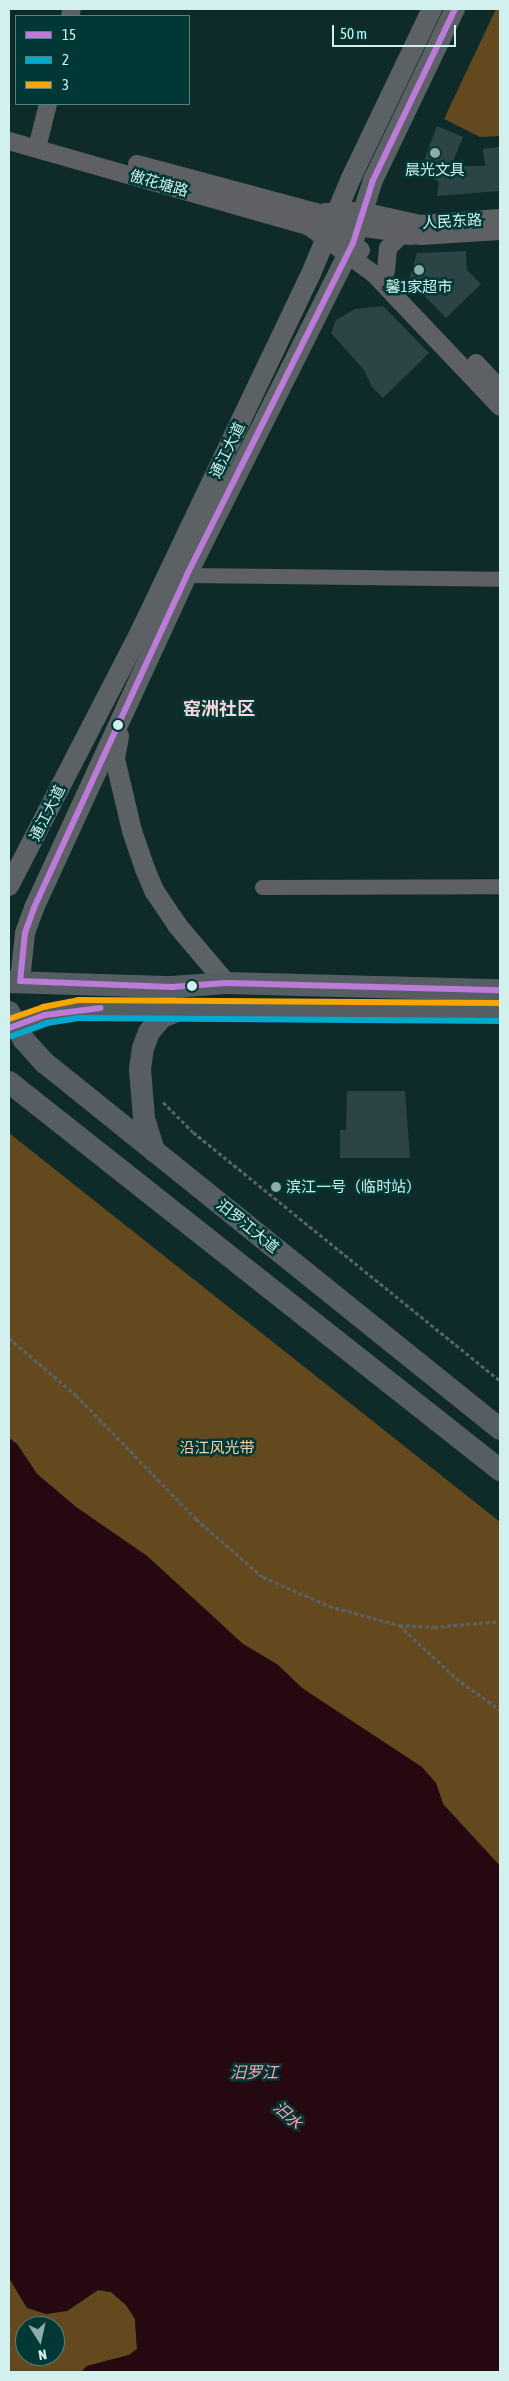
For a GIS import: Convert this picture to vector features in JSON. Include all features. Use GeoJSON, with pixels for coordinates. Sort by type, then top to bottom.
{"type":"FeatureCollection","features":[{"type":"Feature","properties":{"kind":"main road","name":"通江大道"},"geometry":{"type":"LineString","coordinates":[[11,1022],[21,1005],[15,982],[25,933],[34,908],[123,715],[179,571],[332,224],[432,9]]}},
{"type":"Feature","properties":{"kind":"main road","name":"通江大道"},"geometry":{"type":"LineString","coordinates":[[9,886],[179,571],[355,234],[373,180],[455,9]]}},
{"type":"Feature","properties":{"kind":"main road"},"geometry":{"type":"LineString","coordinates":[[123,715],[115,759],[132,831],[144,868],[155,892],[177,925],[226,982]]}},
{"type":"Feature","properties":{"kind":"main road"},"geometry":{"type":"LineString","coordinates":[[15,982],[172,986],[226,982],[500,990]]}},
{"type":"Feature","properties":{"kind":"main road"},"geometry":{"type":"LineString","coordinates":[[11,1022],[78,1009],[184,1008],[500,1012]]}},
{"type":"Feature","properties":{"kind":"main road"},"geometry":{"type":"LineString","coordinates":[[154,1152],[144,1118],[140,1069],[143,1048],[149,1032],[162,1017],[184,1008]]}},
{"type":"Feature","properties":{"kind":"main road","name":"汨罗江大道"},"geometry":{"type":"LineString","coordinates":[[11,1022],[45,1063],[500,1429]]}},
{"type":"Feature","properties":{"kind":"main road"},"geometry":{"type":"LineString","coordinates":[[9,1082],[500,1470]]}},
{"type":"Feature","properties":{"kind":"street"},"geometry":{"type":"LineString","coordinates":[[9,130],[38,143],[48,105]]}},
{"type":"Feature","properties":{"kind":"street","name":"傲花塘路"},"geometry":{"type":"LineString","coordinates":[[9,141],[38,143],[332,224],[355,234]]}},
{"type":"Feature","properties":{"kind":"street","name":"人民东路"},"geometry":{"type":"LineString","coordinates":[[355,234],[420,224],[500,218]]}},
{"type":"Feature","properties":{"kind":"street","name":"人民东路"},"geometry":{"type":"LineString","coordinates":[[312,219],[332,224],[355,234],[421,236],[500,231]]}},
{"type":"Feature","properties":{"kind":"street"},"geometry":{"type":"LineString","coordinates":[[355,234],[386,271],[500,388]]}},
{"type":"Feature","properties":{"kind":"street"},"geometry":{"type":"LineString","coordinates":[[355,234],[374,274],[500,406]]}},
{"type":"Feature","properties":{"kind":"street"},"geometry":{"type":"LineString","coordinates":[[386,271],[388,248],[401,235],[421,236]]}},
{"type":"Feature","properties":{"kind":"street"},"geometry":{"type":"LineString","coordinates":[[179,571],[500,579]]}},
{"type":"Feature","properties":{"kind":"street"},"geometry":{"type":"LineString","coordinates":[[262,887],[500,886]]}},
{"type":"Feature","properties":{"kind":"path"},"geometry":{"type":"LineString","coordinates":[[156,1096],[194,1132],[500,1381]]}},
{"type":"Feature","properties":{"kind":"path"},"geometry":{"type":"LineString","coordinates":[[9,1338],[76,1394],[196,1519],[263,1577],[329,1606],[399,1625],[434,1627],[500,1621]]}},
{"type":"Feature","properties":{"kind":"path"},"geometry":{"type":"LineString","coordinates":[[399,1625],[483,1700],[500,1710]]}},
{"type":"Feature","properties":{"kind":"green space"},"geometry":{"type":"Polygon","coordinates":[[[496,9],[500,9],[500,136],[480,137],[444,119],[496,9]]]}},
{"type":"Feature","properties":{"kind":"green space","name":"沿江风光带"},"geometry":{"type":"Polygon","coordinates":[[[9,1133],[500,1522],[500,1866],[443,1804],[436,1783],[302,1688],[278,1665],[243,1644],[147,1556],[76,1507],[37,1474],[17,1444],[9,1438],[9,1133]]]}},
{"type":"Feature","properties":{"kind":"green space"},"geometry":{"type":"Polygon","coordinates":[[[9,2278],[27,2308],[67,2311],[98,2290],[111,2292],[126,2305],[135,2319],[137,2349],[129,2355],[87,2366],[81,2372],[9,2372],[9,2278]]]}},
{"type":"Feature","properties":{"kind":"water","name":"汨罗江"},"geometry":{"type":"Polygon","coordinates":[[[9,1438],[17,1444],[37,1474],[76,1507],[147,1556],[243,1644],[278,1665],[302,1688],[422,1767],[436,1783],[443,1804],[500,1866],[500,2372],[81,2372],[87,2366],[129,2355],[137,2349],[135,2319],[126,2305],[111,2292],[98,2290],[67,2311],[46,2314],[27,2308],[9,2278],[9,1438]]]}},
{"type":"Feature","properties":{"kind":"building"},"geometry":{"type":"Polygon","coordinates":[[[437,126],[463,137],[451,166],[485,166],[483,149],[500,147],[500,191],[437,196],[439,182],[420,171],[437,126]]]}},
{"type":"Feature","properties":{"kind":"building"},"geometry":{"type":"Polygon","coordinates":[[[466,251],[467,270],[481,284],[446,318],[409,280],[417,253],[466,251]]]}},
{"type":"Feature","properties":{"kind":"building"},"geometry":{"type":"Polygon","coordinates":[[[383,306],[429,353],[383,398],[372,387],[364,370],[331,333],[336,320],[355,309],[383,306]]]}},
{"type":"Feature","properties":{"kind":"building"},"geometry":{"type":"Polygon","coordinates":[[[347,1091],[405,1091],[410,1158],[340,1158],[340,1130],[346,1130],[347,1091]]]}},
{"type":"Feature","properties":{"kind":"transit line","name":"15"},"geometry":{"type":"LineString","coordinates":[[455,9],[373,180],[353,243],[187,575],[34,908],[25,933],[20,981],[172,987],[226,983],[500,990]]}},
{"type":"Feature","properties":{"kind":"transit line","name":"3"},"geometry":{"type":"LineString","coordinates":[[9,1019],[43,1007],[78,1000],[500,1003]]}},
{"type":"Feature","properties":{"kind":"transit line","name":"15"},"geometry":{"type":"LineString","coordinates":[[9,1028],[45,1015],[101,1008]]}},
{"type":"Feature","properties":{"kind":"transit line","name":"2"},"geometry":{"type":"LineString","coordinates":[[12,1036],[47,1023],[79,1018],[500,1021]]}},
{"type":"Feature","properties":{"kind":"place","name":"晨光文具"},"geometry":{"type":"Point","coordinates":[435,153]}},
{"type":"Feature","properties":{"kind":"place","name":"馨1家超市"},"geometry":{"type":"Point","coordinates":[419,270]}},
{"type":"Feature","properties":{"kind":"place","name":"滨江一号（临时站）"},"geometry":{"type":"Point","coordinates":[276,1187]}},
{"type":"Feature","properties":{"kind":"district","name":"窑洲社区"},"geometry":{"type":"Point","coordinates":[219,709]}},
{"type":"Feature","properties":{"kind":"water label","name":"汨水"},"geometry":{"type":"Point","coordinates":[288,2115]}}]}
